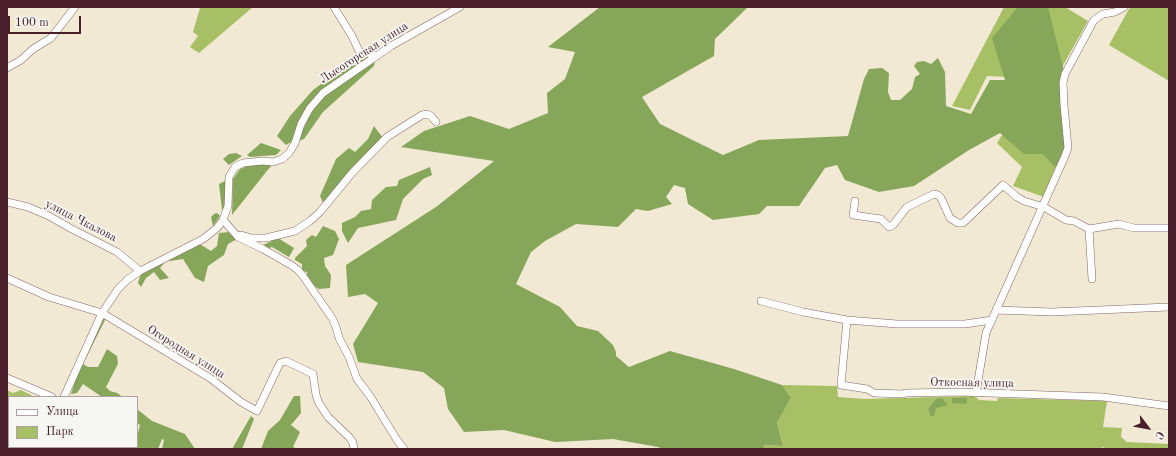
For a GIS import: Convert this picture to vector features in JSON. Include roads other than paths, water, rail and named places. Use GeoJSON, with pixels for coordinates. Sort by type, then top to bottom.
{"type":"FeatureCollection","features":[{"type":"Feature","properties":{"kind":"street"},"geometry":{"type":"LineString","coordinates":[[7,68],[21,60],[50,38],[75,7]]}},
{"type":"Feature","properties":{"kind":"street"},"geometry":{"type":"LineString","coordinates":[[334,7],[352,36],[359,51],[362,54],[368,53],[377,56]]}},
{"type":"Feature","properties":{"kind":"street","name":"Лысогорская улица"},"geometry":{"type":"LineString","coordinates":[[224,220],[228,206],[229,177],[235,167],[243,162],[262,160],[273,162],[282,159],[289,153],[295,143],[301,124],[310,108],[323,93],[391,46],[460,7]]}},
{"type":"Feature","properties":{"kind":"street"},"geometry":{"type":"LineString","coordinates":[[976,393],[986,333],[1044,207],[1068,148],[1064,105],[1065,74],[1094,20],[1103,14],[1115,12],[1124,7]]}},
{"type":"Feature","properties":{"kind":"street"},"geometry":{"type":"LineString","coordinates":[[239,237],[242,234],[251,238],[266,238],[295,231],[320,212],[352,173],[387,138],[422,115],[427,114],[436,122]]}},
{"type":"Feature","properties":{"kind":"street"},"geometry":{"type":"LineString","coordinates":[[855,201],[853,215],[881,219],[889,227],[893,225],[907,207],[934,194],[938,195],[950,218],[958,223],[963,223],[1003,185],[1024,201],[1044,207],[1066,220],[1074,221],[1089,229],[1119,224],[1134,228],[1169,228]]}},
{"type":"Feature","properties":{"kind":"street","name":"улица Чкалова"},"geometry":{"type":"LineString","coordinates":[[7,202],[28,207],[49,216],[118,252],[140,271]]}},
{"type":"Feature","properties":{"kind":"street"},"geometry":{"type":"LineString","coordinates":[[64,396],[102,313],[118,289],[140,271],[203,239],[217,228],[224,220],[239,237],[291,265],[303,276],[332,318],[357,379],[370,396],[404,449]]}},
{"type":"Feature","properties":{"kind":"street"},"geometry":{"type":"LineString","coordinates":[[1089,229],[1092,279]]}},
{"type":"Feature","properties":{"kind":"street","name":"Огородная улица"},"geometry":{"type":"LineString","coordinates":[[7,278],[49,298],[102,313],[210,378],[241,402],[258,411],[280,363],[286,361],[314,374],[316,395],[319,404],[328,417],[349,437],[353,443],[354,449]]}},
{"type":"Feature","properties":{"kind":"street"},"geometry":{"type":"LineString","coordinates":[[761,301],[803,312],[847,320],[897,324],[965,324],[992,320]]}},
{"type":"Feature","properties":{"kind":"street"},"geometry":{"type":"LineString","coordinates":[[996,310],[1052,312],[1169,307]]}},
{"type":"Feature","properties":{"kind":"street","name":"Откосная улица"},"geometry":{"type":"LineString","coordinates":[[847,320],[841,385],[867,389],[874,393],[902,394],[961,392],[1102,397],[1169,406]]}},
{"type":"Feature","properties":{"kind":"street"},"geometry":{"type":"LineString","coordinates":[[7,378],[50,396]]}}]}
